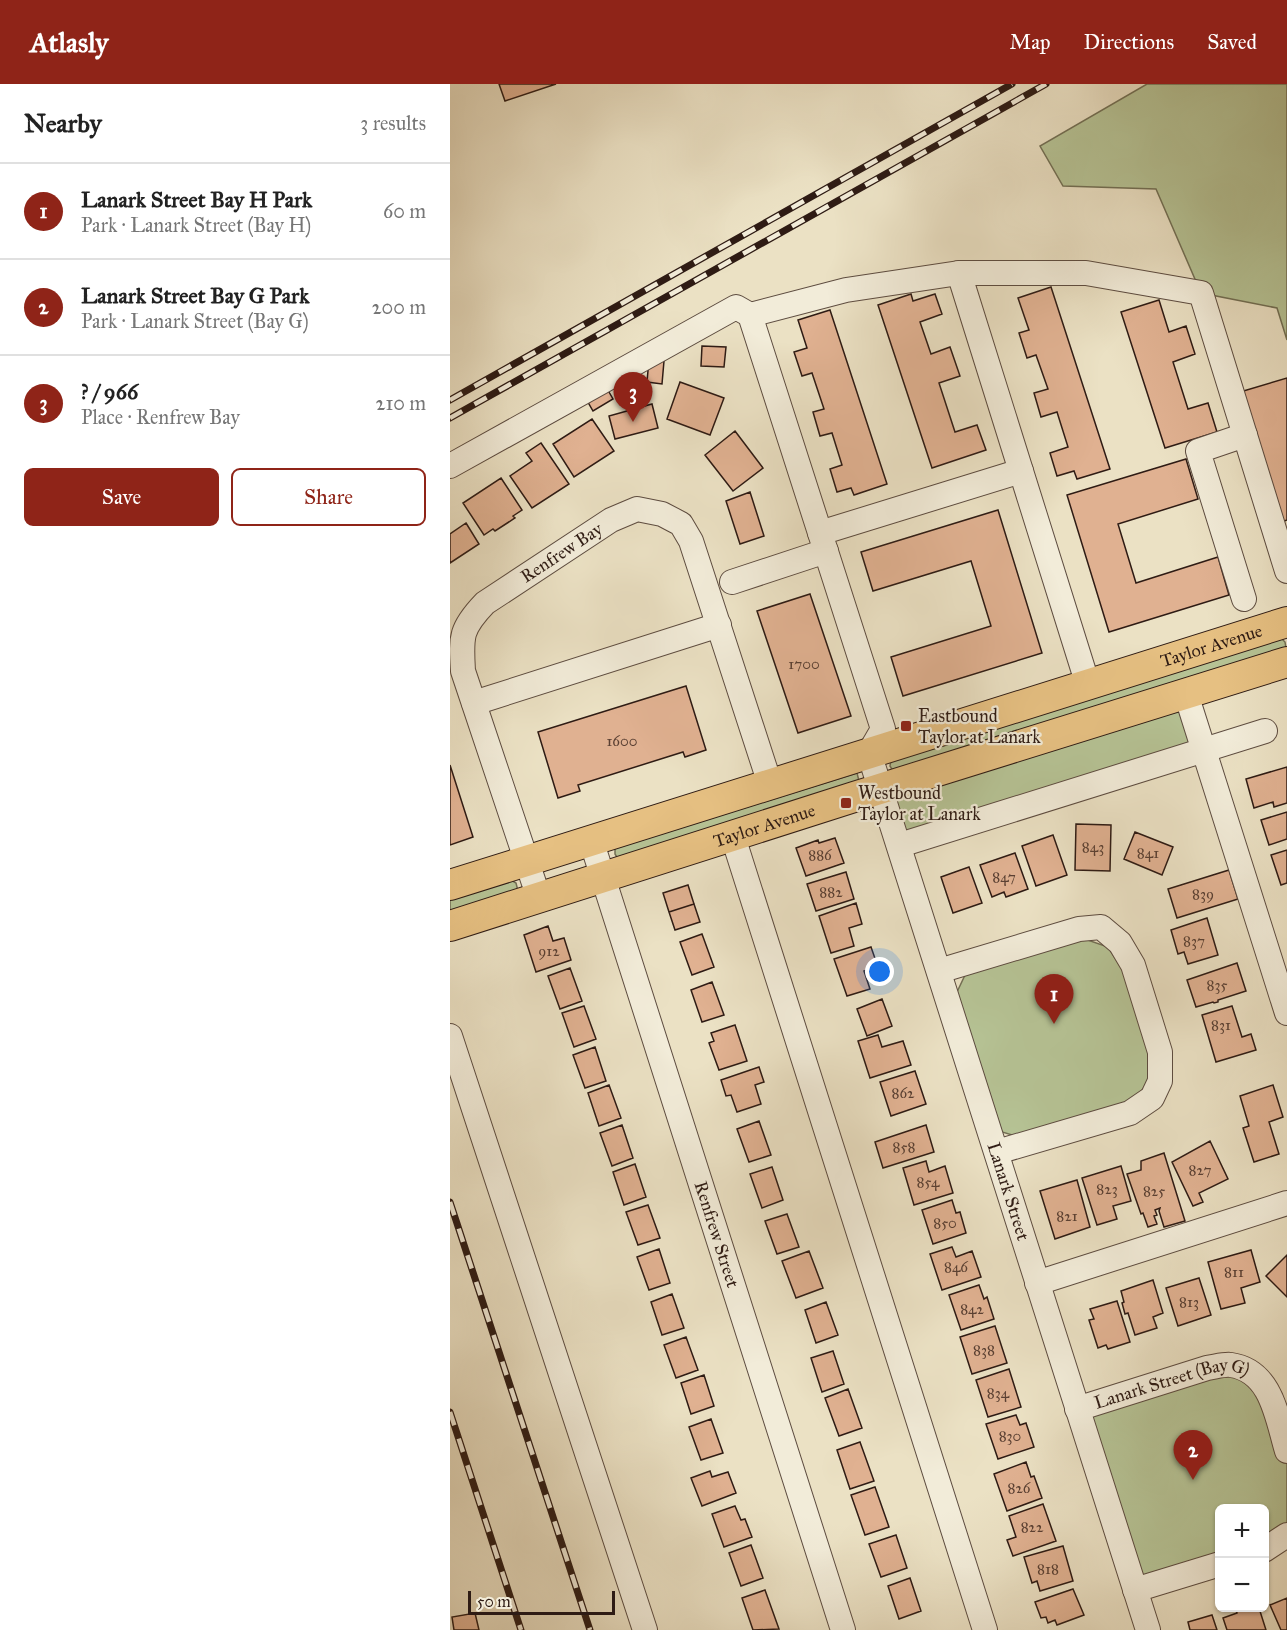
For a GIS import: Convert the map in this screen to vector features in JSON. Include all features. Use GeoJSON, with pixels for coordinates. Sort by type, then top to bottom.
{"type":"FeatureCollection","features":[{"type":"Feature","properties":{"kind":"main road","name":"Taylor Avenue"},"geometry":{"type":"LineString","coordinates":[[450,885],[1287,622]]}},
{"type":"Feature","properties":{"kind":"main road","name":"Taylor Avenue"},"geometry":{"type":"LineString","coordinates":[[450,926],[1287,662]]}},
{"type":"Feature","properties":{"kind":"street"},"geometry":{"type":"LineString","coordinates":[[959,273],[1088,685]]}},
{"type":"Feature","properties":{"kind":"street"},"geometry":{"type":"LineString","coordinates":[[750,315],[846,290],[959,273],[1086,273],[1201,293],[1287,570]]}},
{"type":"Feature","properties":{"kind":"street"},"geometry":{"type":"LineString","coordinates":[[450,466],[736,307],[750,315],[883,729],[869,753]]}},
{"type":"Feature","properties":{"kind":"street"},"geometry":{"type":"LineString","coordinates":[[1244,599],[1198,451],[1245,435]]}},
{"type":"Feature","properties":{"kind":"street"},"geometry":{"type":"LineString","coordinates":[[732,582],[823,542],[1021,471]]}},
{"type":"Feature","properties":{"kind":"street","name":"Renfrew Bay"},"geometry":{"type":"LineString","coordinates":[[539,898],[463,671],[461,641],[469,620],[485,603],[611,520],[637,509],[662,514],[681,524],[691,541],[770,784]]}},
{"type":"Feature","properties":{"kind":"street"},"geometry":{"type":"LineString","coordinates":[[474,703],[719,625]]}},
{"type":"Feature","properties":{"kind":"street"},"geometry":{"type":"LineString","coordinates":[[1186,694],[1287,1013]]}},
{"type":"Feature","properties":{"kind":"street"},"geometry":{"type":"LineString","coordinates":[[900,845],[1265,731]]}},
{"type":"Feature","properties":{"kind":"street","name":"Lanark Street"},"geometry":{"type":"LineString","coordinates":[[869,753],[1148,1630]]}},
{"type":"Feature","properties":{"kind":"street"},"geometry":{"type":"LineString","coordinates":[[733,837],[985,1630]]}},
{"type":"Feature","properties":{"kind":"street","name":"Renfrew Street"},"geometry":{"type":"LineString","coordinates":[[591,840],[843,1630]]}},
{"type":"Feature","properties":{"kind":"street"},"geometry":{"type":"LineString","coordinates":[[939,971],[1079,929],[1101,927],[1120,943],[1133,965],[1160,1052],[1160,1081],[1152,1098],[1130,1113],[997,1152]]}},
{"type":"Feature","properties":{"kind":"street"},"geometry":{"type":"LineString","coordinates":[[450,1036],[645,1630]]}},
{"type":"Feature","properties":{"kind":"street"},"geometry":{"type":"LineString","coordinates":[[1037,1283],[1287,1203]]}},
{"type":"Feature","properties":{"kind":"street","name":"Lanark Street (Bay G)"},"geometry":{"type":"LineString","coordinates":[[1077,1409],[1207,1368],[1229,1365],[1248,1370],[1260,1379],[1270,1393],[1287,1451]]}},
{"type":"Feature","properties":{"kind":"street"},"geometry":{"type":"LineString","coordinates":[[1269,1547],[1287,1535]]}},
{"type":"Feature","properties":{"kind":"street"},"geometry":{"type":"LineString","coordinates":[[1135,1590],[1215,1566]]}},
{"type":"Feature","properties":{"kind":"green space"},"geometry":{"type":"Polygon","coordinates":[[[1147,84],[1287,84],[1287,340],[1277,308],[1201,293],[1156,189],[1063,186],[1040,146],[1147,84]]]}},
{"type":"Feature","properties":{"kind":"green space"},"geometry":{"type":"Polygon","coordinates":[[[1281,638],[1286,648],[893,771],[890,766],[891,760],[1281,638]]]}},
{"type":"Feature","properties":{"kind":"green space"},"geometry":{"type":"Polygon","coordinates":[[[1186,694],[1204,750],[900,845],[882,789],[1186,694]]]}},
{"type":"Feature","properties":{"kind":"green space"},"geometry":{"type":"Polygon","coordinates":[[[857,773],[859,781],[618,859],[615,854],[615,848],[857,773]]]}},
{"type":"Feature","properties":{"kind":"green space"},"geometry":{"type":"Polygon","coordinates":[[[511,880],[516,883],[518,891],[450,916],[450,898],[511,880]]]}},
{"type":"Feature","properties":{"kind":"green space"},"geometry":{"type":"Polygon","coordinates":[[[1079,937],[1108,947],[1126,975],[1150,1056],[1148,1084],[1129,1103],[1019,1137],[1002,1132],[957,992],[966,973],[1079,937]]]}},
{"type":"Feature","properties":{"kind":"green space"},"geometry":{"type":"Polygon","coordinates":[[[1248,1370],[1287,1451],[1287,1535],[1269,1547],[1269,1504],[1215,1504],[1215,1565],[1135,1590],[1077,1409],[1248,1370]]]}},
{"type":"Feature","properties":{"kind":"building"},"geometry":{"type":"Polygon","coordinates":[[[499,84],[556,84],[505,101],[499,84]]]}},
{"type":"Feature","properties":{"kind":"building"},"geometry":{"type":"Polygon","coordinates":[[[1051,287],[1110,469],[1077,479],[1074,471],[1057,476],[1050,453],[1068,447],[1057,412],[1041,417],[1034,393],[1048,389],[1036,355],[1027,358],[1019,333],[1029,330],[1018,298],[1051,287]]]}},
{"type":"Feature","properties":{"kind":"building"},"geometry":{"type":"Polygon","coordinates":[[[911,294],[913,301],[935,294],[942,314],[920,322],[931,354],[950,347],[960,376],[939,383],[955,432],[977,425],[986,450],[932,468],[878,305],[911,294]]]}},
{"type":"Feature","properties":{"kind":"building"},"geometry":{"type":"Polygon","coordinates":[[[1159,300],[1169,332],[1186,326],[1195,354],[1173,362],[1188,409],[1208,403],[1217,432],[1165,448],[1121,312],[1159,300]]]}},
{"type":"Feature","properties":{"kind":"building"},"geometry":{"type":"Polygon","coordinates":[[[830,310],[887,484],[854,495],[851,488],[837,492],[830,469],[842,465],[832,433],[820,436],[813,412],[824,409],[812,373],[802,376],[794,352],[807,348],[798,320],[830,310]]]}},
{"type":"Feature","properties":{"kind":"building"},"geometry":{"type":"Polygon","coordinates":[[[702,346],[726,347],[724,367],[701,366],[702,346]]]}},
{"type":"Feature","properties":{"kind":"building"},"geometry":{"type":"Polygon","coordinates":[[[649,359],[664,361],[662,384],[647,382],[649,359]]]}},
{"type":"Feature","properties":{"kind":"building"},"geometry":{"type":"Polygon","coordinates":[[[1287,378],[1287,520],[1282,522],[1240,392],[1287,378]]]}},
{"type":"Feature","properties":{"kind":"building"},"geometry":{"type":"Polygon","coordinates":[[[680,382],[724,398],[710,435],[667,419],[680,382]]]}},
{"type":"Feature","properties":{"kind":"building"},"geometry":{"type":"Polygon","coordinates":[[[605,385],[613,399],[593,411],[585,397],[605,385]]]}},
{"type":"Feature","properties":{"kind":"building"},"geometry":{"type":"Polygon","coordinates":[[[652,404],[658,428],[615,439],[609,416],[652,404]]]}},
{"type":"Feature","properties":{"kind":"building"},"geometry":{"type":"Polygon","coordinates":[[[592,419],[614,451],[574,477],[553,444],[592,419]]]}},
{"type":"Feature","properties":{"kind":"building"},"geometry":{"type":"Polygon","coordinates":[[[735,431],[763,468],[733,491],[705,455],[735,431]]]}},
{"type":"Feature","properties":{"kind":"building"},"geometry":{"type":"Polygon","coordinates":[[[541,443],[569,484],[532,508],[510,476],[532,461],[526,453],[541,443]]]}},
{"type":"Feature","properties":{"kind":"building"},"geometry":{"type":"Polygon","coordinates":[[[1186,459],[1198,499],[1118,524],[1136,583],[1218,557],[1229,595],[1109,632],[1067,495],[1186,459]]]}},
{"type":"Feature","properties":{"kind":"building"},"geometry":{"type":"Polygon","coordinates":[[[501,478],[522,510],[513,516],[515,518],[484,535],[463,503],[501,478]]]}},
{"type":"Feature","properties":{"kind":"building"},"geometry":{"type":"Polygon","coordinates":[[[750,492],[764,536],[740,544],[726,501],[750,492]]]}},
{"type":"Feature","properties":{"kind":"building"},"geometry":{"type":"Polygon","coordinates":[[[998,510],[1042,653],[903,696],[891,657],[991,626],[971,561],[873,591],[861,552],[998,510]]]}},
{"type":"Feature","properties":{"kind":"building"},"geometry":{"type":"Polygon","coordinates":[[[466,523],[479,544],[450,563],[450,534],[466,523]]]}},
{"type":"Feature","properties":{"kind":"building"},"geometry":{"type":"Polygon","coordinates":[[[810,594],[851,716],[798,733],[757,611],[810,594]]]}},
{"type":"Feature","properties":{"kind":"building"},"geometry":{"type":"Polygon","coordinates":[[[686,686],[706,750],[685,757],[683,752],[578,785],[580,791],[558,798],[538,732],[686,686]]]}},
{"type":"Feature","properties":{"kind":"building"},"geometry":{"type":"Polygon","coordinates":[[[450,765],[473,837],[450,845],[450,765]]]}},
{"type":"Feature","properties":{"kind":"building"},"geometry":{"type":"Polygon","coordinates":[[[1287,767],[1287,803],[1274,807],[1273,802],[1254,808],[1246,779],[1287,767]]]}},
{"type":"Feature","properties":{"kind":"building"},"geometry":{"type":"Polygon","coordinates":[[[1287,812],[1287,839],[1269,845],[1261,820],[1287,812]]]}},
{"type":"Feature","properties":{"kind":"building"},"geometry":{"type":"Polygon","coordinates":[[[1076,824],[1111,825],[1110,871],[1075,870],[1076,824]]]}},
{"type":"Feature","properties":{"kind":"building"},"geometry":{"type":"Polygon","coordinates":[[[1135,832],[1173,847],[1162,875],[1124,859],[1135,832]]]}},
{"type":"Feature","properties":{"kind":"building"},"geometry":{"type":"Polygon","coordinates":[[[1053,835],[1067,875],[1036,886],[1022,846],[1053,835]]]}},
{"type":"Feature","properties":{"kind":"building"},"geometry":{"type":"Polygon","coordinates":[[[835,838],[844,863],[806,876],[796,848],[818,840],[819,843],[835,838]]]}},
{"type":"Feature","properties":{"kind":"building"},"geometry":{"type":"Polygon","coordinates":[[[1287,850],[1287,883],[1281,885],[1271,855],[1287,850]]]}},
{"type":"Feature","properties":{"kind":"building"},"geometry":{"type":"Polygon","coordinates":[[[1015,853],[1028,889],[1006,897],[1004,892],[992,897],[980,865],[1015,853]]]}},
{"type":"Feature","properties":{"kind":"building"},"geometry":{"type":"Polygon","coordinates":[[[969,867],[982,903],[953,913],[941,877],[969,867]]]}},
{"type":"Feature","properties":{"kind":"building"},"geometry":{"type":"Polygon","coordinates":[[[1229,870],[1238,899],[1177,918],[1168,889],[1229,870]]]}},
{"type":"Feature","properties":{"kind":"building"},"geometry":{"type":"Polygon","coordinates":[[[846,872],[854,899],[816,911],[807,884],[846,872]]]}},
{"type":"Feature","properties":{"kind":"building"},"geometry":{"type":"Polygon","coordinates":[[[688,885],[694,904],[669,912],[663,893],[688,885]]]}},
{"type":"Feature","properties":{"kind":"building"},"geometry":{"type":"Polygon","coordinates":[[[856,903],[862,924],[849,928],[854,946],[831,953],[819,916],[856,903]]]}},
{"type":"Feature","properties":{"kind":"building"},"geometry":{"type":"Polygon","coordinates":[[[694,904],[700,922],[675,930],[669,912],[694,904]]]}},
{"type":"Feature","properties":{"kind":"building"},"geometry":{"type":"Polygon","coordinates":[[[1207,918],[1218,955],[1188,964],[1184,952],[1178,954],[1171,930],[1207,918]]]}},
{"type":"Feature","properties":{"kind":"building"},"geometry":{"type":"Polygon","coordinates":[[[548,926],[553,941],[564,938],[571,960],[536,972],[524,935],[548,926]]]}},
{"type":"Feature","properties":{"kind":"building"},"geometry":{"type":"Polygon","coordinates":[[[702,934],[714,967],[692,975],[680,942],[702,934]]]}},
{"type":"Feature","properties":{"kind":"building"},"geometry":{"type":"Polygon","coordinates":[[[871,947],[878,967],[864,971],[870,989],[847,996],[834,959],[871,947]]]}},
{"type":"Feature","properties":{"kind":"building"},"geometry":{"type":"Polygon","coordinates":[[[1237,963],[1246,991],[1218,1000],[1218,1002],[1196,1007],[1187,980],[1237,963]]]}},
{"type":"Feature","properties":{"kind":"building"},"geometry":{"type":"Polygon","coordinates":[[[570,968],[582,1001],[560,1009],[548,976],[570,968]]]}},
{"type":"Feature","properties":{"kind":"building"},"geometry":{"type":"Polygon","coordinates":[[[712,982],[724,1015],[702,1022],[691,990],[712,982]]]}},
{"type":"Feature","properties":{"kind":"building"},"geometry":{"type":"Polygon","coordinates":[[[882,999],[892,1026],[867,1036],[857,1009],[882,999]]]}},
{"type":"Feature","properties":{"kind":"building"},"geometry":{"type":"Polygon","coordinates":[[[584,1006],[596,1039],[574,1047],[562,1013],[584,1006]]]}},
{"type":"Feature","properties":{"kind":"building"},"geometry":{"type":"Polygon","coordinates":[[[1232,1006],[1242,1037],[1251,1034],[1256,1050],[1216,1062],[1202,1015],[1232,1006]]]}},
{"type":"Feature","properties":{"kind":"building"},"geometry":{"type":"Polygon","coordinates":[[[735,1025],[747,1061],[719,1070],[709,1043],[714,1041],[711,1033],[735,1025]]]}},
{"type":"Feature","properties":{"kind":"building"},"geometry":{"type":"Polygon","coordinates":[[[878,1035],[882,1047],[903,1041],[911,1065],[870,1078],[858,1041],[878,1035]]]}},
{"type":"Feature","properties":{"kind":"building"},"geometry":{"type":"Polygon","coordinates":[[[595,1047],[606,1081],[585,1088],[573,1055],[595,1047]]]}},
{"type":"Feature","properties":{"kind":"building"},"geometry":{"type":"Polygon","coordinates":[[[759,1067],[764,1082],[755,1085],[761,1104],[737,1112],[731,1095],[726,1096],[721,1080],[759,1067]]]}},
{"type":"Feature","properties":{"kind":"building"},"geometry":{"type":"Polygon","coordinates":[[[915,1071],[926,1104],[891,1116],[880,1082],[915,1071]]]}},
{"type":"Feature","properties":{"kind":"building"},"geometry":{"type":"Polygon","coordinates":[[[609,1085],[621,1118],[599,1126],[588,1093],[609,1085]]]}},
{"type":"Feature","properties":{"kind":"building"},"geometry":{"type":"Polygon","coordinates":[[[1273,1085],[1283,1117],[1269,1122],[1279,1154],[1254,1162],[1243,1128],[1249,1126],[1240,1096],[1273,1085]]]}},
{"type":"Feature","properties":{"kind":"building"},"geometry":{"type":"Polygon","coordinates":[[[759,1121],[771,1155],[749,1162],[737,1129],[759,1121]]]}},
{"type":"Feature","properties":{"kind":"building"},"geometry":{"type":"Polygon","coordinates":[[[622,1125],[633,1158],[612,1166],[600,1133],[622,1125]]]}},
{"type":"Feature","properties":{"kind":"building"},"geometry":{"type":"Polygon","coordinates":[[[926,1125],[934,1152],[883,1168],[875,1142],[926,1125]]]}},
{"type":"Feature","properties":{"kind":"building"},"geometry":{"type":"Polygon","coordinates":[[[1210,1141],[1228,1179],[1199,1193],[1203,1202],[1193,1206],[1172,1162],[1210,1141]]]}},
{"type":"Feature","properties":{"kind":"building"},"geometry":{"type":"Polygon","coordinates":[[[1164,1153],[1185,1221],[1164,1227],[1160,1208],[1155,1210],[1157,1215],[1154,1216],[1157,1224],[1148,1227],[1127,1174],[1141,1170],[1141,1161],[1164,1153]]]}},
{"type":"Feature","properties":{"kind":"building"},"geometry":{"type":"Polygon","coordinates":[[[926,1161],[929,1172],[945,1166],[953,1193],[914,1205],[903,1168],[926,1161]]]}},
{"type":"Feature","properties":{"kind":"building"},"geometry":{"type":"Polygon","coordinates":[[[635,1164],[646,1197],[624,1205],[613,1172],[635,1164]]]}},
{"type":"Feature","properties":{"kind":"building"},"geometry":{"type":"Polygon","coordinates":[[[1121,1166],[1131,1201],[1113,1206],[1117,1219],[1097,1225],[1082,1178],[1121,1166]]]}},
{"type":"Feature","properties":{"kind":"building"},"geometry":{"type":"Polygon","coordinates":[[[772,1167],[783,1200],[762,1208],[750,1174],[772,1167]]]}},
{"type":"Feature","properties":{"kind":"building"},"geometry":{"type":"Polygon","coordinates":[[[1077,1180],[1090,1227],[1055,1239],[1040,1191],[1077,1180]]]}},
{"type":"Feature","properties":{"kind":"building"},"geometry":{"type":"Polygon","coordinates":[[[952,1200],[956,1213],[960,1212],[966,1233],[933,1244],[922,1210],[952,1200]]]}},
{"type":"Feature","properties":{"kind":"building"},"geometry":{"type":"Polygon","coordinates":[[[648,1205],[660,1238],[638,1245],[626,1212],[648,1205]]]}},
{"type":"Feature","properties":{"kind":"building"},"geometry":{"type":"Polygon","coordinates":[[[787,1214],[799,1247],[777,1254],[765,1221],[787,1214]]]}},
{"type":"Feature","properties":{"kind":"building"},"geometry":{"type":"Polygon","coordinates":[[[952,1247],[956,1257],[972,1251],[981,1277],[942,1290],[930,1254],[952,1247]]]}},
{"type":"Feature","properties":{"kind":"building"},"geometry":{"type":"Polygon","coordinates":[[[659,1249],[670,1283],[649,1290],[637,1257],[659,1249]]]}},
{"type":"Feature","properties":{"kind":"building"},"geometry":{"type":"Polygon","coordinates":[[[1251,1250],[1260,1282],[1241,1288],[1245,1303],[1221,1309],[1208,1262],[1251,1250]]]}},
{"type":"Feature","properties":{"kind":"building"},"geometry":{"type":"Polygon","coordinates":[[[809,1251],[823,1288],[796,1298],[782,1261],[809,1251]]]}},
{"type":"Feature","properties":{"kind":"building"},"geometry":{"type":"Polygon","coordinates":[[[1287,1255],[1287,1297],[1266,1276],[1287,1255]]]}},
{"type":"Feature","properties":{"kind":"building"},"geometry":{"type":"Polygon","coordinates":[[[1199,1278],[1211,1315],[1178,1326],[1166,1288],[1199,1278]]]}},
{"type":"Feature","properties":{"kind":"building"},"geometry":{"type":"Polygon","coordinates":[[[1153,1280],[1163,1313],[1153,1317],[1157,1328],[1135,1335],[1128,1313],[1125,1314],[1121,1291],[1153,1280]]]}},
{"type":"Feature","properties":{"kind":"building"},"geometry":{"type":"Polygon","coordinates":[[[979,1285],[984,1299],[987,1297],[994,1319],[961,1330],[949,1295],[979,1285]]]}},
{"type":"Feature","properties":{"kind":"building"},"geometry":{"type":"Polygon","coordinates":[[[672,1294],[684,1328],[662,1335],[651,1302],[672,1294]]]}},
{"type":"Feature","properties":{"kind":"building"},"geometry":{"type":"Polygon","coordinates":[[[1117,1301],[1130,1342],[1108,1349],[1106,1345],[1098,1348],[1089,1320],[1094,1319],[1090,1309],[1117,1301]]]}},
{"type":"Feature","properties":{"kind":"building"},"geometry":{"type":"Polygon","coordinates":[[[826,1302],[838,1335],[816,1343],[805,1310],[826,1302]]]}},
{"type":"Feature","properties":{"kind":"building"},"geometry":{"type":"Polygon","coordinates":[[[995,1326],[1007,1363],[972,1374],[960,1337],[995,1326]]]}},
{"type":"Feature","properties":{"kind":"building"},"geometry":{"type":"Polygon","coordinates":[[[686,1337],[698,1370],[676,1378],[664,1345],[686,1337]]]}},
{"type":"Feature","properties":{"kind":"building"},"geometry":{"type":"Polygon","coordinates":[[[833,1351],[844,1384],[822,1392],[811,1358],[833,1351]]]}},
{"type":"Feature","properties":{"kind":"building"},"geometry":{"type":"Polygon","coordinates":[[[1009,1369],[1021,1407],[988,1417],[976,1380],[1009,1369]]]}},
{"type":"Feature","properties":{"kind":"building"},"geometry":{"type":"Polygon","coordinates":[[[704,1375],[714,1406],[691,1414],[681,1383],[704,1375]]]}},
{"type":"Feature","properties":{"kind":"building"},"geometry":{"type":"Polygon","coordinates":[[[848,1389],[862,1428],[839,1436],[825,1398],[848,1389]]]}},
{"type":"Feature","properties":{"kind":"building"},"geometry":{"type":"Polygon","coordinates":[[[1016,1415],[1020,1425],[1026,1423],[1034,1447],[998,1459],[986,1424],[1016,1415]]]}},
{"type":"Feature","properties":{"kind":"building"},"geometry":{"type":"Polygon","coordinates":[[[711,1419],[723,1453],[701,1460],[689,1427],[711,1419]]]}},
{"type":"Feature","properties":{"kind":"building"},"geometry":{"type":"Polygon","coordinates":[[[860,1442],[874,1481],[850,1489],[837,1450],[860,1442]]]}},
{"type":"Feature","properties":{"kind":"building"},"geometry":{"type":"Polygon","coordinates":[[[1026,1462],[1042,1498],[1007,1511],[994,1474],[1026,1462]]]}},
{"type":"Feature","properties":{"kind":"building"},"geometry":{"type":"Polygon","coordinates":[[[710,1471],[712,1477],[728,1472],[736,1493],[702,1506],[691,1478],[710,1471]]]}},
{"type":"Feature","properties":{"kind":"building"},"geometry":{"type":"Polygon","coordinates":[[[875,1487],[889,1527],[865,1535],[851,1495],[875,1487]]]}},
{"type":"Feature","properties":{"kind":"building"},"geometry":{"type":"Polygon","coordinates":[[[1043,1504],[1056,1541],[1013,1556],[1007,1540],[1016,1537],[1009,1516],[1043,1504]]]}},
{"type":"Feature","properties":{"kind":"building"},"geometry":{"type":"Polygon","coordinates":[[[735,1506],[741,1520],[745,1519],[752,1537],[724,1547],[712,1514],[735,1506]]]}},
{"type":"Feature","properties":{"kind":"building"},"geometry":{"type":"Polygon","coordinates":[[[896,1535],[907,1568],[881,1577],[869,1544],[896,1535]]]}},
{"type":"Feature","properties":{"kind":"building"},"geometry":{"type":"Polygon","coordinates":[[[751,1545],[763,1578],[741,1586],[729,1553],[751,1545]]]}},
{"type":"Feature","properties":{"kind":"building"},"geometry":{"type":"Polygon","coordinates":[[[1063,1546],[1073,1581],[1040,1591],[1037,1581],[1032,1583],[1024,1557],[1063,1546]]]}},
{"type":"Feature","properties":{"kind":"building"},"geometry":{"type":"Polygon","coordinates":[[[910,1578],[921,1611],[899,1619],[888,1586],[910,1578]]]}},
{"type":"Feature","properties":{"kind":"building"},"geometry":{"type":"Polygon","coordinates":[[[1073,1589],[1084,1615],[1057,1625],[1055,1620],[1048,1623],[1046,1617],[1041,1618],[1035,1602],[1073,1589]]]}},
{"type":"Feature","properties":{"kind":"building"},"geometry":{"type":"Polygon","coordinates":[[[765,1590],[779,1629],[753,1630],[742,1598],[765,1590]]]}},
{"type":"Feature","properties":{"kind":"building"},"geometry":{"type":"Polygon","coordinates":[[[1287,1598],[1287,1630],[1281,1630],[1270,1605],[1287,1598]]]}},
{"type":"Feature","properties":{"kind":"building"},"geometry":{"type":"Polygon","coordinates":[[[1260,1612],[1266,1630],[1227,1630],[1223,1618],[1237,1613],[1260,1612]]]}},
{"type":"Feature","properties":{"kind":"building"},"geometry":{"type":"Polygon","coordinates":[[[475,1613],[479,1630],[454,1630],[452,1617],[475,1613]]]}},
{"type":"Feature","properties":{"kind":"building"},"geometry":{"type":"Polygon","coordinates":[[[1212,1615],[1217,1630],[1190,1630],[1188,1622],[1212,1615]]]}},
{"type":"Feature","properties":{"kind":"railway"},"geometry":{"type":"LineString","coordinates":[[450,400],[1012,84]]}},
{"type":"Feature","properties":{"kind":"railway"},"geometry":{"type":"LineString","coordinates":[[450,418],[1046,84]]}},
{"type":"Feature","properties":{"kind":"railway"},"geometry":{"type":"LineString","coordinates":[[450,1202],[590,1630]]}},
{"type":"Feature","properties":{"kind":"railway"},"geometry":{"type":"LineString","coordinates":[[450,1412],[521,1630]]}},
{"type":"Feature","properties":{"kind":"place","name":"? / 966"},"geometry":{"type":"Point","coordinates":[633,422]}},
{"type":"Feature","properties":{"kind":"place","name":"Eastbound Taylor at Lanark"},"geometry":{"type":"Point","coordinates":[906,726]}},
{"type":"Feature","properties":{"kind":"place","name":"Westbound Taylor at Lanark"},"geometry":{"type":"Point","coordinates":[846,803]}},
{"type":"Feature","properties":{"kind":"place","name":"Lanark Street Bay H Park"},"geometry":{"type":"Point","coordinates":[1054,1024]}},
{"type":"Feature","properties":{"kind":"place","name":"Lanark Street Bay G Park"},"geometry":{"type":"Point","coordinates":[1193,1480]}}]}
